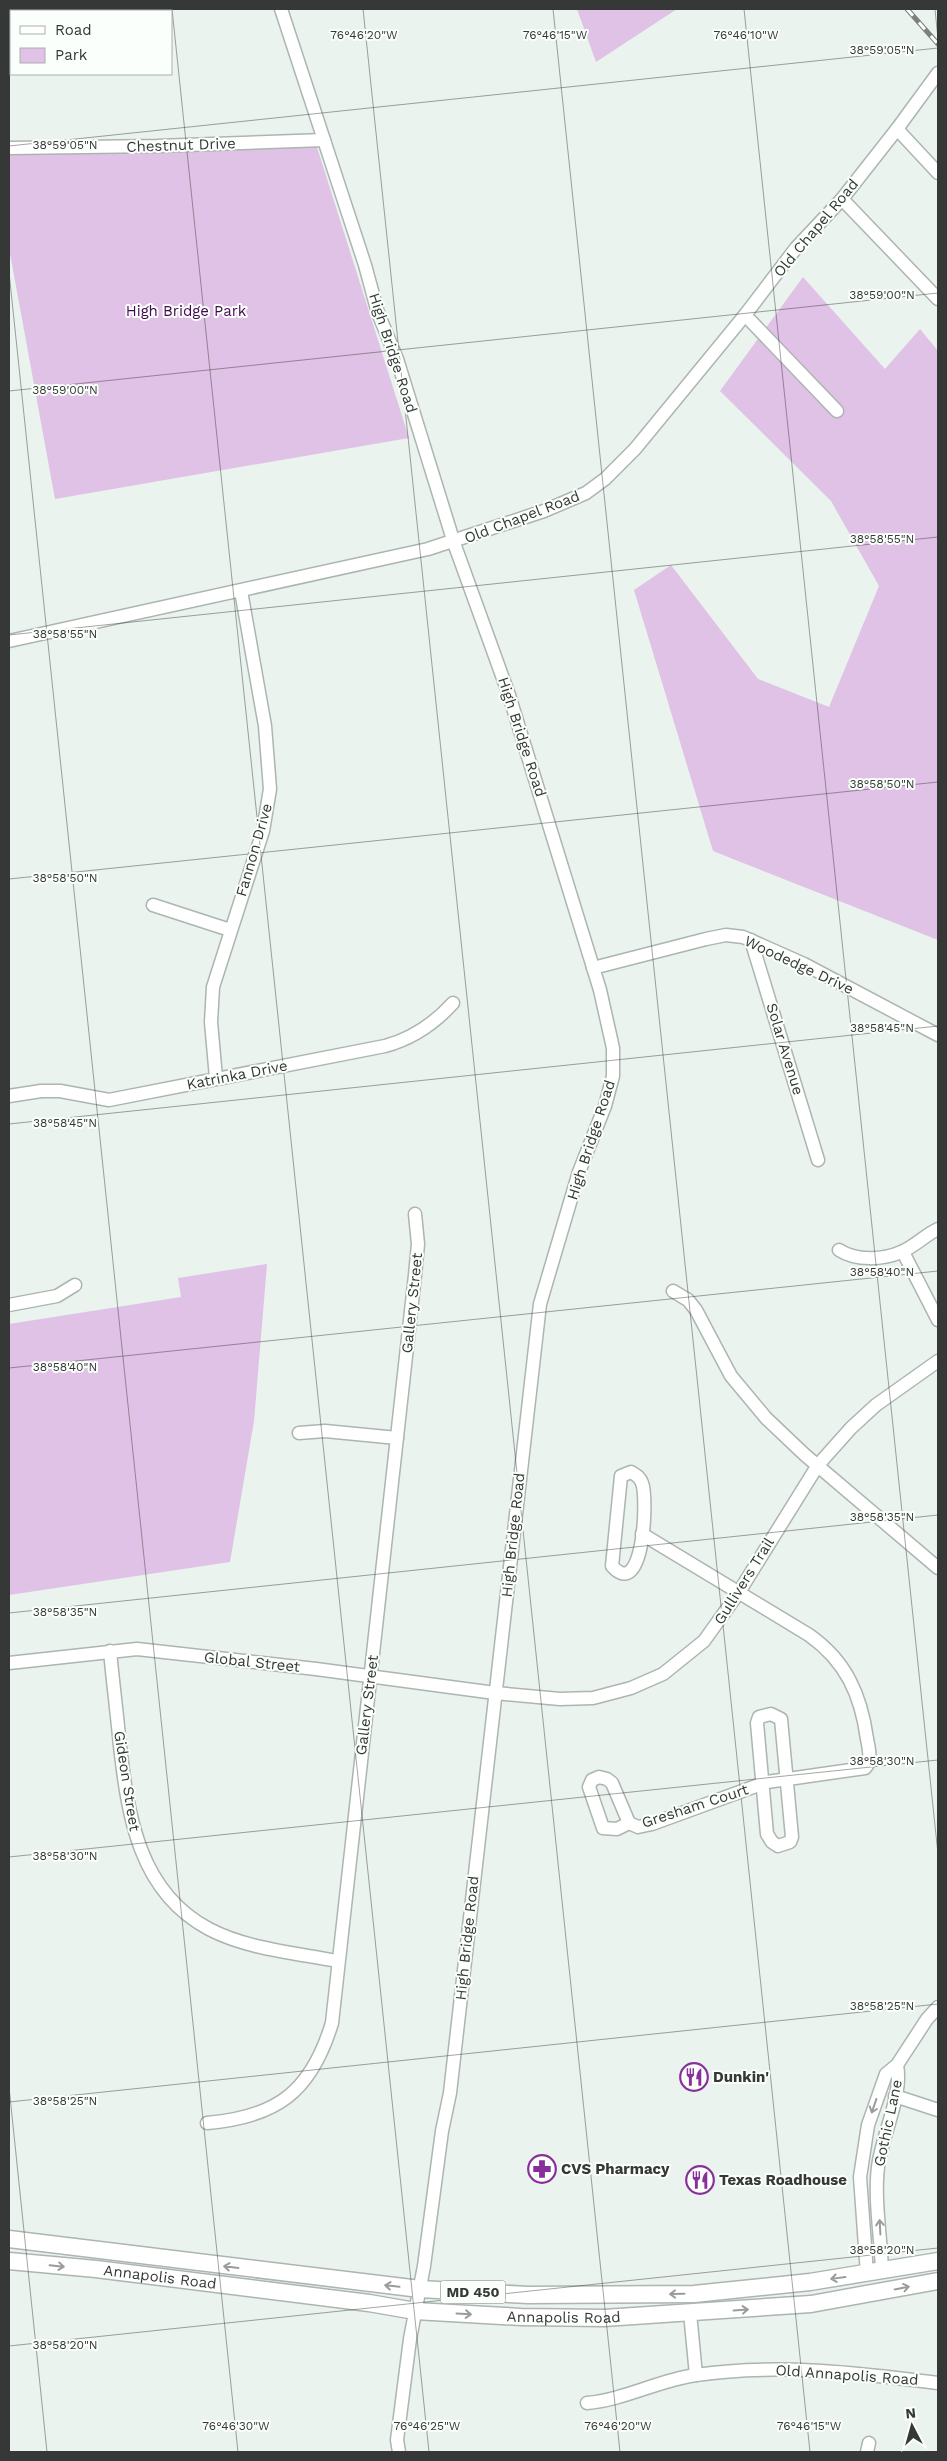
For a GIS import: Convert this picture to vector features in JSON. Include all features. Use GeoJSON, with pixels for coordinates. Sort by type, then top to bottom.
{"type":"FeatureCollection","features":[{"type":"Feature","properties":{"kind":"main road","name":"Annapolis Road"},"geometry":{"type":"LineString","coordinates":[[9,2239],[420,2289],[528,2295],[694,2294],[810,2282],[875,2273],[938,2261]]}},
{"type":"Feature","properties":{"kind":"main road","name":"Annapolis Road"},"geometry":{"type":"LineString","coordinates":[[9,2261],[369,2303],[415,2311],[531,2317],[604,2318],[811,2304],[938,2281]]}},
{"type":"Feature","properties":{"kind":"street","name":"High Bridge Road"},"geometry":{"type":"LineString","coordinates":[[281,9],[366,265],[378,313],[396,359],[454,543],[509,695],[608,1022],[613,1048],[613,1076],[605,1106],[579,1172],[540,1304],[450,2093],[442,2131],[420,2289],[415,2311],[398,2440],[399,2452]]}},
{"type":"Feature","properties":{"kind":"street","name":"Old Chapel Road"},"geometry":{"type":"LineString","coordinates":[[9,641],[454,543],[569,502],[597,486],[635,449],[746,315],[796,248],[842,199],[938,73]]}},
{"type":"Feature","properties":{"kind":"street"},"geometry":{"type":"LineString","coordinates":[[897,129],[938,173]]}},
{"type":"Feature","properties":{"kind":"street","name":"Chestnut Drive"},"geometry":{"type":"LineString","coordinates":[[9,148],[156,146],[324,140]]}},
{"type":"Feature","properties":{"kind":"street"},"geometry":{"type":"LineString","coordinates":[[842,199],[938,299]]}},
{"type":"Feature","properties":{"kind":"street"},"geometry":{"type":"LineString","coordinates":[[746,315],[837,411]]}},
{"type":"Feature","properties":{"kind":"street","name":"Fannon Drive"},"geometry":{"type":"LineString","coordinates":[[216,1078],[211,1037],[211,994],[263,831],[270,789],[265,726],[241,591]]}},
{"type":"Feature","properties":{"kind":"street"},"geometry":{"type":"LineString","coordinates":[[153,905],[230,930]]}},
{"type":"Feature","properties":{"kind":"street","name":"Woodedge Drive"},"geometry":{"type":"LineString","coordinates":[[592,968],[712,937],[736,936],[751,940],[804,964],[938,1035]]}},
{"type":"Feature","properties":{"kind":"street","name":"Solar Avenue"},"geometry":{"type":"LineString","coordinates":[[751,940],[818,1160]]}},
{"type":"Feature","properties":{"kind":"street","name":"Katrinka Drive"},"geometry":{"type":"LineString","coordinates":[[9,1096],[41,1091],[60,1091],[109,1100],[395,1044],[424,1028],[453,1003]]}},
{"type":"Feature","properties":{"kind":"street","name":"Gallery Street"},"geometry":{"type":"LineString","coordinates":[[206,2123],[252,2116],[278,2103],[304,2082],[321,2054],[332,2023],[337,1961],[418,1244],[415,1214]]}},
{"type":"Feature","properties":{"kind":"street"},"geometry":{"type":"LineString","coordinates":[[839,1250],[863,1258],[903,1252],[938,1229]]}},
{"type":"Feature","properties":{"kind":"street"},"geometry":{"type":"LineString","coordinates":[[903,1252],[938,1320]]}},
{"type":"Feature","properties":{"kind":"street"},"geometry":{"type":"LineString","coordinates":[[9,1305],[57,1296],[75,1285]]}},
{"type":"Feature","properties":{"kind":"street"},"geometry":{"type":"LineString","coordinates":[[673,1291],[688,1300],[696,1310],[727,1369],[747,1396],[772,1424],[938,1568]]}},
{"type":"Feature","properties":{"kind":"street","name":"Gullivers Trail"},"geometry":{"type":"LineString","coordinates":[[495,1693],[560,1699],[593,1698],[645,1683],[669,1670],[694,1650],[717,1625],[818,1465],[866,1414],[905,1382],[938,1361]]}},
{"type":"Feature","properties":{"kind":"street"},"geometry":{"type":"LineString","coordinates":[[299,1433],[325,1431],[397,1438]]}},
{"type":"Feature","properties":{"kind":"street"},"geometry":{"type":"LineString","coordinates":[[631,1472],[642,1480],[642,1534],[636,1565],[629,1572],[617,1572],[612,1566],[621,1476],[625,1473],[631,1472]]}},
{"type":"Feature","properties":{"kind":"street"},"geometry":{"type":"LineString","coordinates":[[642,1534],[739,1592]]}},
{"type":"Feature","properties":{"kind":"street","name":"Gresham Court"},"geometry":{"type":"LineString","coordinates":[[629,1823],[638,1827],[652,1824],[762,1784],[787,1778],[865,1768],[869,1764],[868,1742],[859,1698],[842,1665],[816,1640],[739,1592]]}},
{"type":"Feature","properties":{"kind":"street","name":"Global Street"},"geometry":{"type":"LineString","coordinates":[[9,1663],[149,1649],[495,1693]]}},
{"type":"Feature","properties":{"kind":"street","name":"Gideon Street"},"geometry":{"type":"LineString","coordinates":[[110,1652],[130,1817],[142,1853],[161,1886],[185,1914],[210,1930],[258,1946],[337,1961]]}},
{"type":"Feature","properties":{"kind":"street","name":"Gresham Court"},"geometry":{"type":"LineString","coordinates":[[771,1714],[781,1719],[792,1837],[790,1842],[778,1846],[772,1842],[767,1834],[762,1784],[757,1722],[759,1717],[771,1714]]}},
{"type":"Feature","properties":{"kind":"street","name":"Gothic Lane"},"geometry":{"type":"LineString","coordinates":[[875,2273],[860,2177],[868,2126],[886,2074],[897,2065],[927,2019],[938,2007]]}},
{"type":"Feature","properties":{"kind":"street","name":"Gothic Lane"},"geometry":{"type":"LineString","coordinates":[[875,2273],[878,2167],[884,2134],[899,2081],[897,2065]]}},
{"type":"Feature","properties":{"kind":"street"},"geometry":{"type":"LineString","coordinates":[[895,2096],[938,2110]]}},
{"type":"Feature","properties":{"kind":"street"},"geometry":{"type":"LineString","coordinates":[[690,2313],[696,2375]]}},
{"type":"Feature","properties":{"kind":"street","name":"Old Annapolis Road"},"geometry":{"type":"LineString","coordinates":[[587,2403],[606,2402],[643,2388],[696,2375],[785,2368],[938,2383]]}},
{"type":"Feature","properties":{"kind":"green space"},"geometry":{"type":"Polygon","coordinates":[[[577,9],[677,9],[596,62],[577,9]]]}},
{"type":"Feature","properties":{"kind":"green space","name":"High Bridge Park"},"geometry":{"type":"Polygon","coordinates":[[[316,144],[409,438],[55,499],[9,248],[9,151],[316,144]]]}},
{"type":"Feature","properties":{"kind":"green space"},"geometry":{"type":"Polygon","coordinates":[[[803,277],[885,369],[920,329],[938,351],[938,940],[713,851],[634,590],[671,565],[758,679],[829,707],[879,586],[831,501],[720,391],[803,277]]]}},
{"type":"Feature","properties":{"kind":"green space"},"geometry":{"type":"Polygon","coordinates":[[[267,1264],[254,1421],[230,1562],[9,1595],[9,1324],[181,1297],[178,1278],[267,1264]]]}},
{"type":"Feature","properties":{"kind":"railway"},"geometry":{"type":"LineString","coordinates":[[907,9],[938,44]]}},
{"type":"Feature","properties":{"kind":"place","name":"Dunkin'"},"geometry":{"type":"Point","coordinates":[694,2077]}},
{"type":"Feature","properties":{"kind":"place","name":"CVS Pharmacy"},"geometry":{"type":"Point","coordinates":[542,2169]}},
{"type":"Feature","properties":{"kind":"place","name":"Texas Roadhouse"},"geometry":{"type":"Point","coordinates":[700,2180]}}]}
